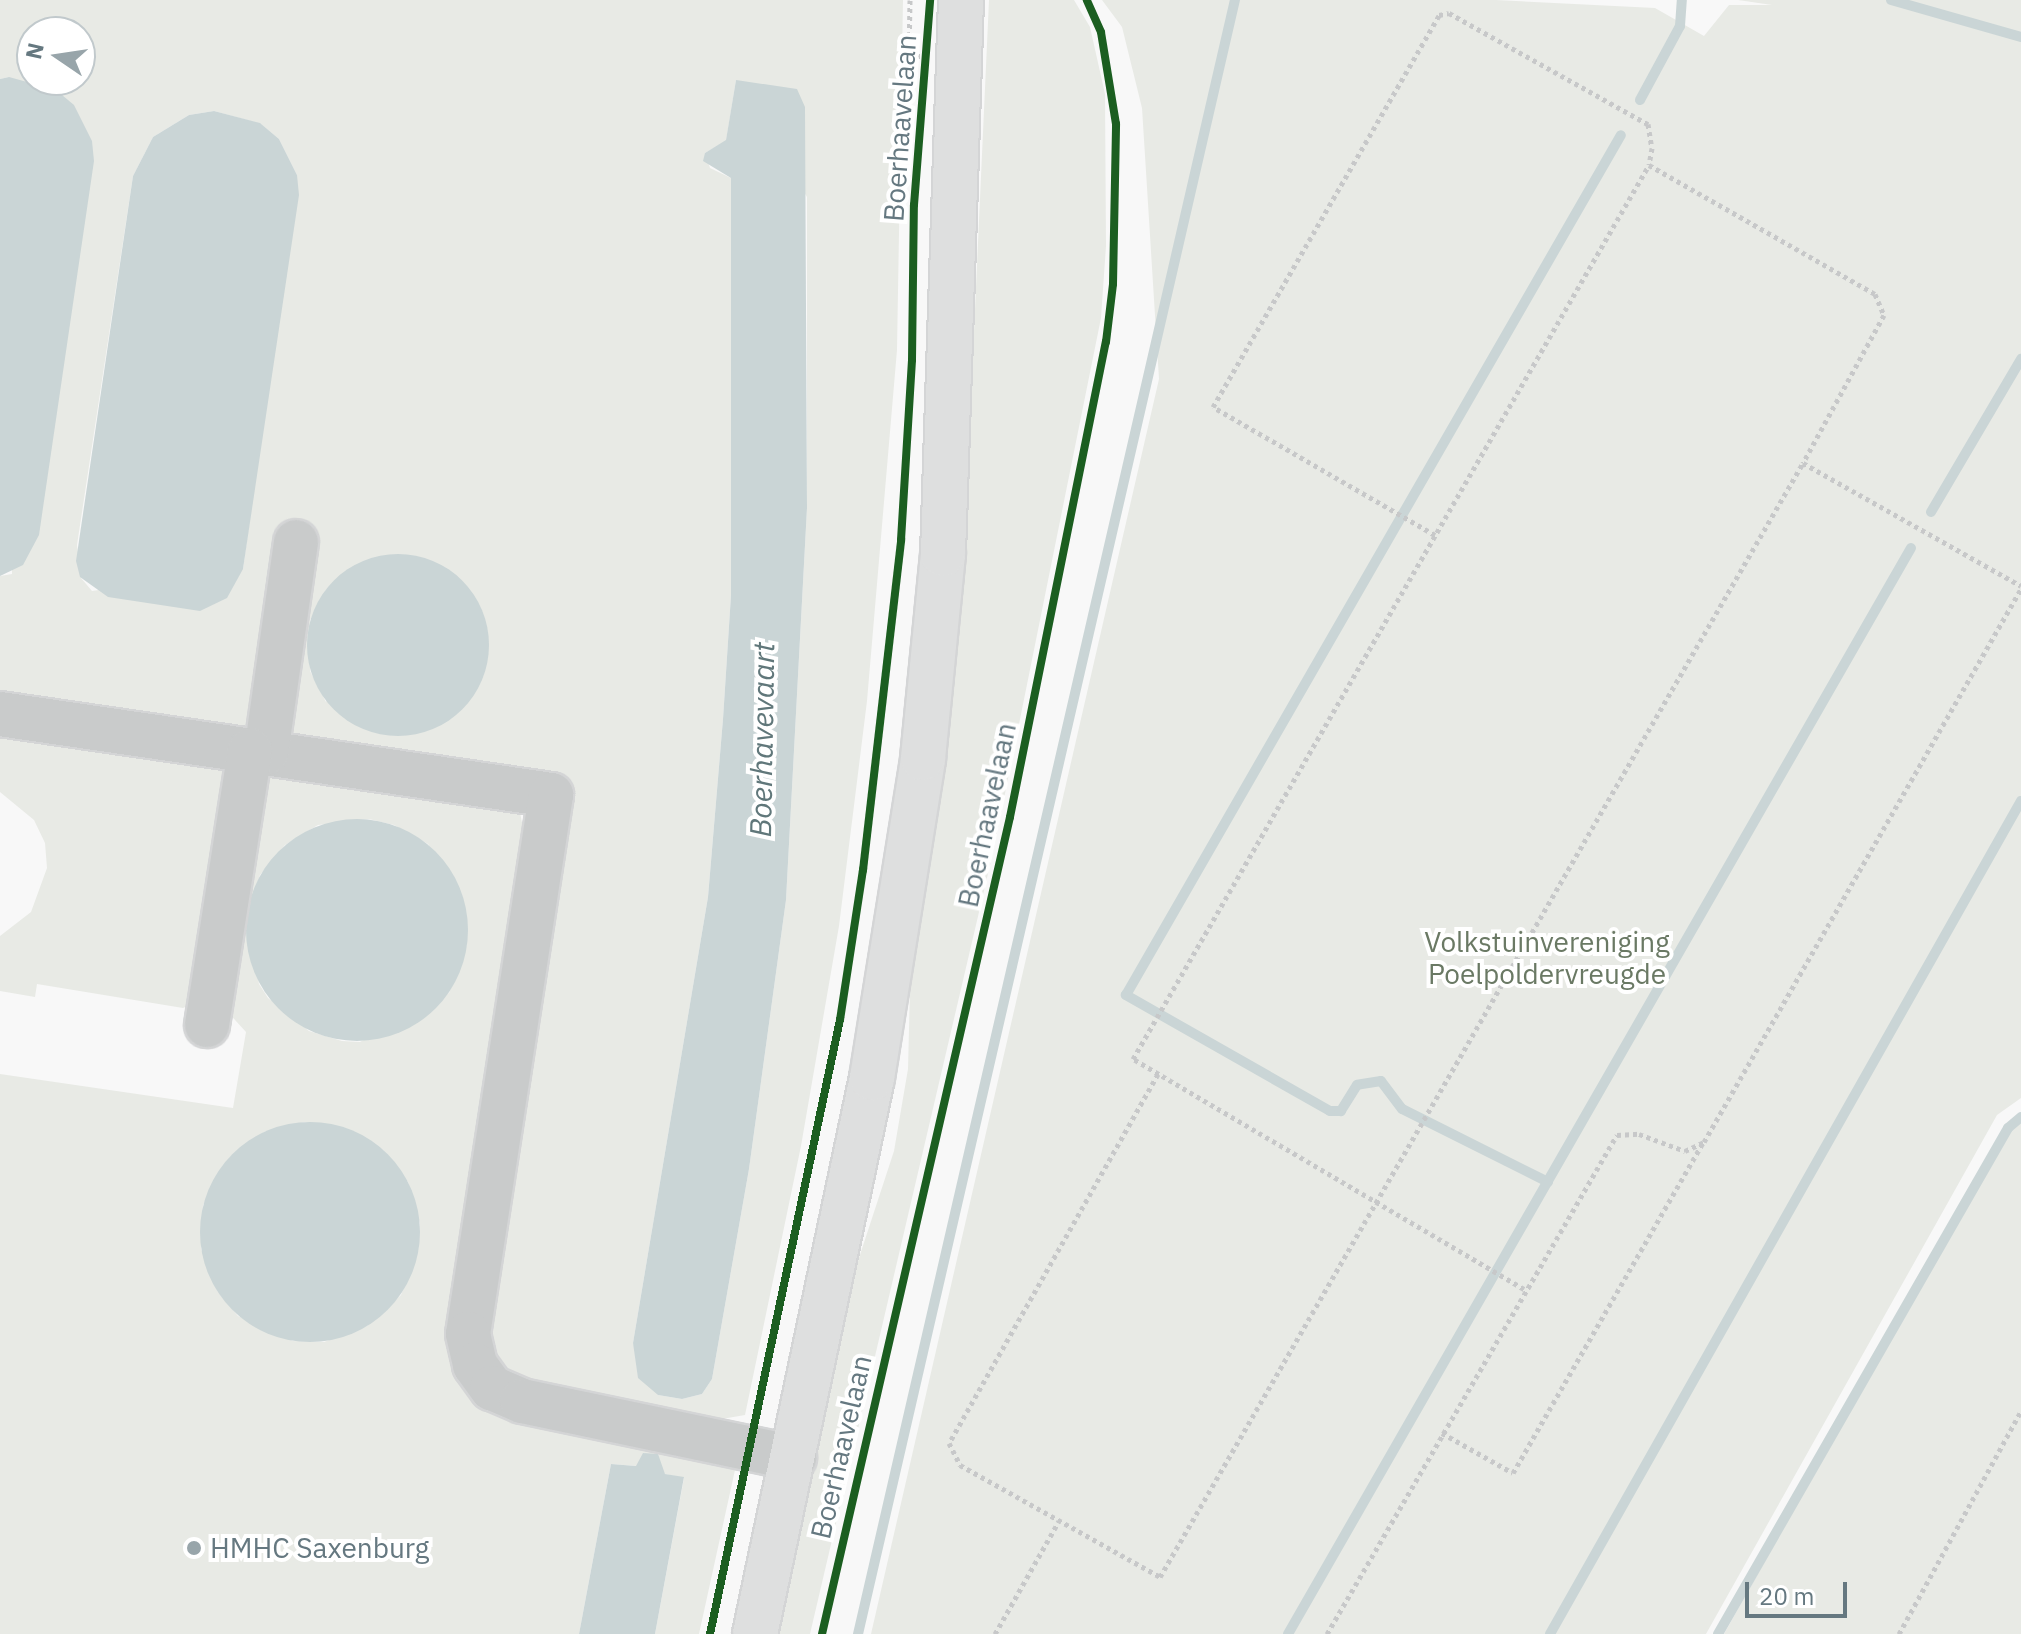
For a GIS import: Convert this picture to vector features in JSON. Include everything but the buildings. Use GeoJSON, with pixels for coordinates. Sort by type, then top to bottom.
{"type":"FeatureCollection","features":[{"type":"Feature","properties":{"kind":"main road","name":"Boerhaavelaan"},"geometry":{"type":"LineString","coordinates":[[755,1634],[872,1078],[923,758],[943,554],[950,24]]}},
{"type":"Feature","properties":{"kind":"lane"},"geometry":{"type":"LineString","coordinates":[[207,1025],[296,542]]}},
{"type":"Feature","properties":{"kind":"lane"},"geometry":{"type":"LineString","coordinates":[[0,714],[258,752]]}},
{"type":"Feature","properties":{"kind":"lane","name":"Boerhaavelaan"},"geometry":{"type":"LineString","coordinates":[[258,752],[551,795],[468,1334],[475,1365],[492,1388],[522,1401],[794,1458]]}},
{"type":"Feature","properties":{"kind":"path"},"geometry":{"type":"LineString","coordinates":[[909,56],[910,0]]}},
{"type":"Feature","properties":{"kind":"path"},"geometry":{"type":"LineString","coordinates":[[1435,535],[1213,407],[1439,15],[1449,13],[1648,124],[1652,148],[1649,165],[1133,1059],[1524,1289]]}},
{"type":"Feature","properties":{"kind":"path"},"geometry":{"type":"LineString","coordinates":[[1158,1074],[949,1443],[960,1465],[1160,1577],[1803,463],[1884,315],[1875,294],[1649,165]]}},
{"type":"Feature","properties":{"kind":"path"},"geometry":{"type":"LineString","coordinates":[[1442,1433],[1513,1473],[2021,588],[1803,463]]}},
{"type":"Feature","properties":{"kind":"path"},"geometry":{"type":"LineString","coordinates":[[1327,1634],[1524,1289],[1617,1135],[1639,1134],[1685,1151],[1704,1142]]}},
{"type":"Feature","properties":{"kind":"path"},"geometry":{"type":"LineString","coordinates":[[1899,1634],[2021,1411]]}},
{"type":"Feature","properties":{"kind":"path"},"geometry":{"type":"LineString","coordinates":[[995,1634],[1059,1521]]}},
{"type":"Feature","properties":{"kind":"green space"},"geometry":{"type":"Polygon","coordinates":[[[0,0],[903,0],[897,350],[867,701],[839,926],[801,1146],[745,1415],[716,1420],[502,1374],[484,1342],[569,783],[0,699],[0,576],[12,574],[9,77],[0,79],[0,0]],[[736,80],[726,141],[705,153],[710,168],[731,178],[731,595],[723,719],[708,897],[633,1343],[658,1395],[682,1399],[702,1394],[712,1379],[749,1169],[786,900],[807,508],[807,197],[736,80]],[[214,111],[189,115],[153,137],[133,176],[77,545],[81,578],[92,591],[243,569],[297,175],[279,139],[261,124],[214,111]],[[367,560],[326,590],[310,620],[310,671],[326,702],[367,560]]]}},
{"type":"Feature","properties":{"kind":"green space"},"geometry":{"type":"Polygon","coordinates":[[[989,0],[1074,0],[1090,27],[1105,94],[1106,246],[1101,318],[994,848],[810,1634],[774,1634],[856,1267],[894,1151],[908,1069],[910,989],[961,618],[989,0]]]}},
{"type":"Feature","properties":{"kind":"green space","name":"Volkstuinvereniging Poelpoldervreugde"},"geometry":{"type":"Polygon","coordinates":[[[1102,0],[1496,0],[1655,8],[1704,36],[1729,5],[1772,5],[1738,0],[2021,0],[2021,1098],[1997,1115],[1706,1634],[871,1634],[1159,379],[1142,108],[1122,27],[1102,0]]]}},
{"type":"Feature","properties":{"kind":"green space"},"geometry":{"type":"Polygon","coordinates":[[[0,731],[221,761],[228,772],[192,1004],[183,1008],[37,984],[35,997],[0,991],[0,936],[31,912],[47,868],[45,843],[34,820],[0,792],[0,731]]]}},
{"type":"Feature","properties":{"kind":"green space"},"geometry":{"type":"Polygon","coordinates":[[[264,771],[519,807],[527,849],[452,1356],[730,1462],[735,1470],[699,1634],[655,1634],[684,1478],[665,1474],[644,1453],[637,1466],[611,1464],[579,1634],[0,1634],[0,1074],[233,1108],[246,1032],[225,1009],[264,771]],[[369,819],[318,825],[285,845],[260,875],[246,916],[259,984],[268,998],[309,1031],[342,1041],[360,1042],[449,993],[467,944],[466,909],[428,844],[394,825],[369,819]],[[305,1122],[264,1132],[230,1157],[203,1205],[201,1249],[218,1292],[238,1316],[293,1341],[324,1342],[367,1326],[401,1295],[418,1252],[420,1223],[408,1182],[383,1150],[346,1128],[305,1122]]]}},
{"type":"Feature","properties":{"kind":"green space"},"geometry":{"type":"Polygon","coordinates":[[[2021,1119],[2021,1634],[1724,1634],[2004,1134],[2021,1119]]]}},
{"type":"Feature","properties":{"kind":"water"},"geometry":{"type":"Polygon","coordinates":[[[0,79],[16,79],[16,96],[63,96],[74,105],[92,141],[94,161],[39,535],[23,565],[0,576],[0,79]]]}},
{"type":"Feature","properties":{"kind":"water","name":"Boerhavevaart"},"geometry":{"type":"Polygon","coordinates":[[[736,80],[797,89],[805,107],[807,508],[786,900],[749,1169],[712,1379],[702,1394],[682,1399],[658,1395],[638,1378],[633,1343],[708,897],[723,719],[731,595],[731,178],[703,161],[705,153],[726,140],[736,80]]]}},
{"type":"Feature","properties":{"kind":"water"},"geometry":{"type":"Polygon","coordinates":[[[214,111],[260,123],[279,139],[297,175],[299,195],[243,569],[227,598],[200,611],[108,597],[80,577],[76,561],[133,176],[153,137],[189,115],[214,111]]]}},
{"type":"Feature","properties":{"kind":"water"},"geometry":{"type":"Polygon","coordinates":[[[398,554],[433,561],[449,569],[462,581],[474,594],[482,610],[489,645],[482,680],[474,696],[462,709],[449,721],[433,729],[398,736],[363,729],[347,721],[334,709],[322,696],[314,680],[307,645],[314,610],[322,594],[334,581],[347,569],[363,561],[398,554]]]}},
{"type":"Feature","properties":{"kind":"water"},"geometry":{"type":"Polygon","coordinates":[[[357,819],[400,827],[436,851],[460,887],[468,930],[460,973],[436,1009],[400,1033],[357,1041],[314,1033],[278,1009],[254,973],[246,930],[254,887],[278,851],[314,827],[357,819]]]}},
{"type":"Feature","properties":{"kind":"water"},"geometry":{"type":"Polygon","coordinates":[[[310,1122],[352,1130],[388,1154],[412,1190],[420,1232],[412,1274],[388,1310],[352,1334],[310,1342],[268,1334],[232,1310],[208,1274],[200,1232],[208,1190],[232,1154],[268,1130],[310,1122]]]}},
{"type":"Feature","properties":{"kind":"water"},"geometry":{"type":"Polygon","coordinates":[[[643,1453],[658,1454],[665,1474],[684,1477],[655,1634],[579,1634],[611,1464],[636,1466],[643,1453]]]}},
{"type":"Feature","properties":{"kind":"waterway"},"geometry":{"type":"LineString","coordinates":[[858,1634],[1235,0]]}},
{"type":"Feature","properties":{"kind":"waterway"},"geometry":{"type":"LineString","coordinates":[[1640,100],[1680,26],[1682,0]]}},
{"type":"Feature","properties":{"kind":"waterway"},"geometry":{"type":"LineString","coordinates":[[1891,0],[2021,37]]}},
{"type":"Feature","properties":{"kind":"waterway"},"geometry":{"type":"LineString","coordinates":[[1548,1182],[1402,1109],[1381,1081],[1357,1085],[1341,1111],[1330,1111],[1126,995],[1621,135]]}},
{"type":"Feature","properties":{"kind":"waterway"},"geometry":{"type":"LineString","coordinates":[[1931,512],[2021,359]]}},
{"type":"Feature","properties":{"kind":"waterway"},"geometry":{"type":"LineString","coordinates":[[1288,1634],[1911,548]]}},
{"type":"Feature","properties":{"kind":"waterway"},"geometry":{"type":"LineString","coordinates":[[1550,1634],[2021,801]]}},
{"type":"Feature","properties":{"kind":"waterway"},"geometry":{"type":"LineString","coordinates":[[1718,1634],[2008,1128],[2021,1117]]}},
{"type":"Feature","properties":{"kind":"cycle path"},"geometry":{"type":"LineString","coordinates":[[710,1634],[840,1020],[863,870],[901,540],[912,360],[914,205],[930,0]]}},
{"type":"Feature","properties":{"kind":"cycle path"},"geometry":{"type":"LineString","coordinates":[[822,1634],[1010,817],[1106,342],[1113,284],[1116,124],[1101,32],[1087,0]]}},
{"type":"Feature","properties":{"kind":"place","name":"HMHC Saxenburg"},"geometry":{"type":"Point","coordinates":[194,1548]}}]}
